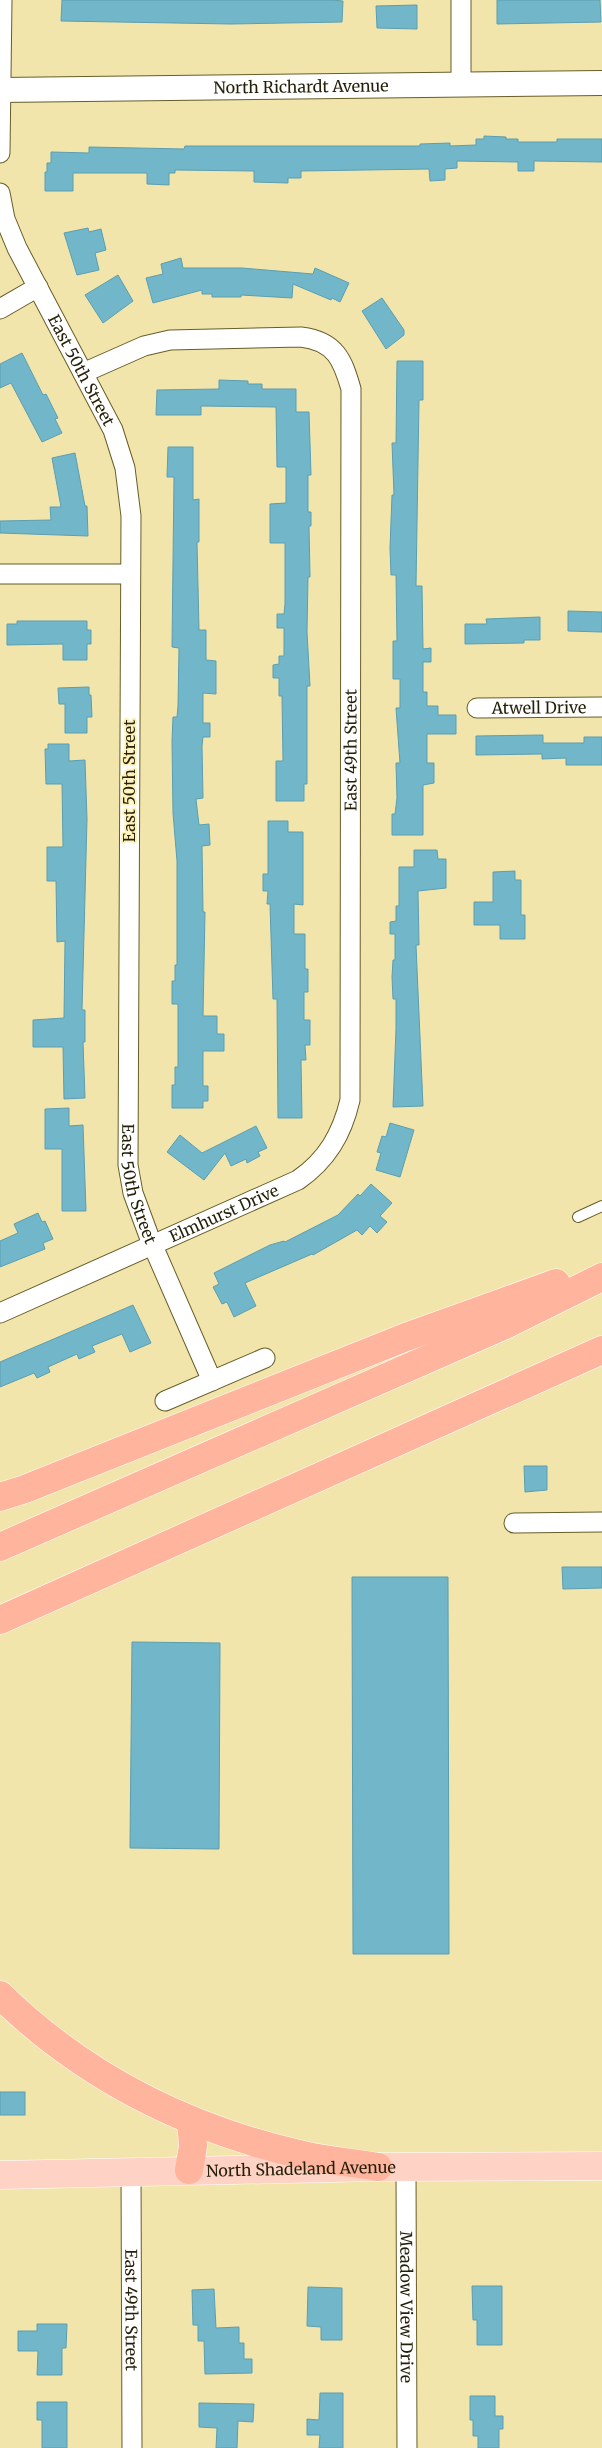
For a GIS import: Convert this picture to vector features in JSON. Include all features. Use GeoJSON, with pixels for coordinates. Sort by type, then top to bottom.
{"type":"FeatureCollection","features":[{"type":"Feature","properties":{"kind":"highway"},"geometry":{"type":"LineString","coordinates":[[0,1497],[25,1489],[406,1337],[602,1266]]}},
{"type":"Feature","properties":{"kind":"highway"},"geometry":{"type":"LineString","coordinates":[[0,1547],[505,1325],[602,1277]]}},
{"type":"Feature","properties":{"kind":"highway"},"geometry":{"type":"LineString","coordinates":[[0,1620],[602,1350]]}},
{"type":"Feature","properties":{"kind":"highway"},"geometry":{"type":"LineString","coordinates":[[0,1995],[48,2038],[96,2072],[147,2102],[191,2121],[266,2146],[308,2156],[378,2167]]}},
{"type":"Feature","properties":{"kind":"highway"},"geometry":{"type":"LineString","coordinates":[[189,2170],[193,2146],[191,2121]]}},
{"type":"Feature","properties":{"kind":"main road","name":"North Shadeland Avenue"},"geometry":{"type":"LineString","coordinates":[[0,2175],[378,2167],[602,2166]]}},
{"type":"Feature","properties":{"kind":"street"},"geometry":{"type":"LineString","coordinates":[[0,153],[2,0]]}},
{"type":"Feature","properties":{"kind":"street"},"geometry":{"type":"LineString","coordinates":[[461,0],[461,84]]}},
{"type":"Feature","properties":{"kind":"street","name":"North Richardt Avenue"},"geometry":{"type":"LineString","coordinates":[[1,90],[602,83]]}},
{"type":"Feature","properties":{"kind":"street","name":"East 50th Street"},"geometry":{"type":"LineString","coordinates":[[0,193],[10,234],[112,430],[125,468],[131,516],[128,1165],[132,1193],[152,1245],[212,1381]]}},
{"type":"Feature","properties":{"kind":"street"},"geometry":{"type":"LineString","coordinates":[[0,308],[38,287]]}},
{"type":"Feature","properties":{"kind":"street","name":"East 49th Street"},"geometry":{"type":"LineString","coordinates":[[83,373],[144,346],[178,339],[301,337],[321,342],[335,352],[345,366],[351,389],[350,1100],[346,1119],[330,1150]]}},
{"type":"Feature","properties":{"kind":"street"},"geometry":{"type":"LineString","coordinates":[[0,574],[130,574]]}},
{"type":"Feature","properties":{"kind":"street","name":"Atwell Drive"},"geometry":{"type":"LineString","coordinates":[[477,708],[602,707]]}},
{"type":"Feature","properties":{"kind":"street","name":"Elmhurst Drive"},"geometry":{"type":"LineString","coordinates":[[0,1313],[292,1183],[317,1166],[330,1150]]}},
{"type":"Feature","properties":{"kind":"street"},"geometry":{"type":"LineString","coordinates":[[165,1401],[265,1358]]}},
{"type":"Feature","properties":{"kind":"street"},"geometry":{"type":"LineString","coordinates":[[514,1523],[602,1522]]}},
{"type":"Feature","properties":{"kind":"street","name":"Meadow View Drive"},"geometry":{"type":"LineString","coordinates":[[406,2167],[407,2448]]}},
{"type":"Feature","properties":{"kind":"street","name":"East 49th Street"},"geometry":{"type":"LineString","coordinates":[[131,2171],[132,2448]]}},
{"type":"Feature","properties":{"kind":"lane"},"geometry":{"type":"LineString","coordinates":[[578,1217],[602,1206]]}},
{"type":"Feature","properties":{"kind":"building"},"geometry":{"type":"Polygon","coordinates":[[[62,0],[343,1],[342,22],[231,24],[61,21],[62,0]]]}},
{"type":"Feature","properties":{"kind":"building"},"geometry":{"type":"Polygon","coordinates":[[[497,0],[600,0],[601,22],[497,24],[497,0]]]}},
{"type":"Feature","properties":{"kind":"building"},"geometry":{"type":"Polygon","coordinates":[[[417,5],[417,29],[377,28],[376,6],[417,5]]]}},
{"type":"Feature","properties":{"kind":"building"},"geometry":{"type":"Polygon","coordinates":[[[484,136],[518,139],[518,142],[557,142],[557,139],[602,139],[602,162],[534,161],[534,171],[518,171],[518,162],[457,161],[457,168],[445,169],[445,180],[430,181],[429,169],[301,171],[301,178],[288,178],[288,183],[254,182],[254,171],[175,170],[175,173],[169,173],[169,185],[147,184],[147,173],[73,173],[73,191],[45,191],[45,172],[47,172],[47,163],[51,163],[51,152],[89,153],[89,147],[184,149],[185,146],[420,146],[420,144],[450,143],[450,146],[476,145],[476,139],[484,139],[484,136]]]}},
{"type":"Feature","properties":{"kind":"building"},"geometry":{"type":"Polygon","coordinates":[[[88,228],[89,232],[101,229],[106,250],[95,253],[99,270],[77,275],[64,233],[88,228]]]}},
{"type":"Feature","properties":{"kind":"building"},"geometry":{"type":"Polygon","coordinates":[[[181,258],[183,268],[242,268],[313,274],[315,268],[349,283],[340,302],[293,284],[292,298],[241,295],[241,297],[212,297],[212,294],[202,294],[202,290],[153,303],[146,278],[163,274],[161,264],[181,258]]]}},
{"type":"Feature","properties":{"kind":"building"},"geometry":{"type":"Polygon","coordinates":[[[118,275],[133,301],[103,323],[85,295],[118,275]]]}},
{"type":"Feature","properties":{"kind":"building"},"geometry":{"type":"Polygon","coordinates":[[[382,298],[404,330],[404,335],[386,349],[362,311],[382,298]]]}},
{"type":"Feature","properties":{"kind":"building"},"geometry":{"type":"Polygon","coordinates":[[[22,353],[43,395],[46,394],[58,418],[55,419],[62,433],[42,442],[11,383],[0,388],[0,364],[22,353]]]}},
{"type":"Feature","properties":{"kind":"building"},"geometry":{"type":"Polygon","coordinates":[[[397,361],[423,361],[423,400],[419,400],[416,586],[422,586],[423,649],[431,648],[431,662],[423,662],[423,692],[427,692],[427,706],[438,706],[438,715],[456,715],[456,734],[427,734],[427,763],[434,763],[434,783],[423,785],[423,835],[392,835],[392,814],[395,814],[397,798],[396,763],[400,763],[396,708],[400,708],[400,679],[393,679],[393,641],[397,641],[396,575],[391,575],[390,548],[392,495],[394,495],[392,443],[396,443],[397,361]]]}},
{"type":"Feature","properties":{"kind":"building"},"geometry":{"type":"Polygon","coordinates":[[[219,380],[248,381],[248,384],[262,384],[262,389],[296,389],[296,412],[309,412],[311,475],[308,475],[308,512],[311,512],[311,526],[309,526],[310,577],[308,577],[307,632],[310,686],[307,686],[307,784],[304,784],[304,801],[276,801],[276,761],[283,761],[282,696],[279,696],[279,678],[273,678],[273,665],[279,664],[279,656],[284,656],[284,628],[277,628],[277,614],[284,614],[285,543],[270,543],[270,504],[286,503],[286,467],[277,467],[276,407],[201,406],[201,415],[156,415],[157,390],[219,389],[219,380]]]}},
{"type":"Feature","properties":{"kind":"building"},"geometry":{"type":"Polygon","coordinates":[[[168,447],[193,447],[193,500],[199,499],[199,542],[197,542],[199,630],[206,630],[206,660],[216,661],[216,694],[203,693],[203,723],[210,723],[210,737],[203,737],[203,798],[196,799],[199,825],[209,824],[210,845],[202,846],[203,912],[205,912],[203,1016],[217,1016],[217,1034],[224,1034],[224,1051],[203,1051],[203,1086],[208,1086],[208,1101],[203,1101],[203,1108],[172,1108],[172,1085],[175,1085],[175,1067],[178,1067],[178,1004],[172,1004],[172,981],[175,981],[175,965],[177,965],[177,861],[173,813],[172,741],[173,717],[177,717],[178,706],[179,648],[172,647],[174,477],[167,477],[168,447]]]}},
{"type":"Feature","properties":{"kind":"building"},"geometry":{"type":"Polygon","coordinates":[[[75,453],[85,506],[87,506],[88,536],[0,533],[0,521],[51,520],[50,507],[61,507],[52,458],[75,453]]]}},
{"type":"Feature","properties":{"kind":"building"},"geometry":{"type":"Polygon","coordinates":[[[568,611],[602,612],[602,632],[568,631],[568,611]]]}},
{"type":"Feature","properties":{"kind":"building"},"geometry":{"type":"Polygon","coordinates":[[[540,617],[540,640],[524,640],[524,643],[465,644],[465,624],[487,624],[486,619],[540,617]]]}},
{"type":"Feature","properties":{"kind":"building"},"geometry":{"type":"Polygon","coordinates":[[[17,621],[87,621],[87,630],[91,630],[91,644],[87,644],[87,660],[63,660],[63,644],[7,645],[7,624],[17,624],[17,621]]]}},
{"type":"Feature","properties":{"kind":"building"},"geometry":{"type":"Polygon","coordinates":[[[89,687],[92,717],[87,717],[87,733],[65,733],[65,704],[59,704],[58,688],[89,687]]]}},
{"type":"Feature","properties":{"kind":"building"},"geometry":{"type":"Polygon","coordinates":[[[543,735],[543,743],[584,743],[584,737],[602,737],[602,765],[566,765],[566,758],[542,759],[542,754],[476,755],[476,736],[543,735]]]}},
{"type":"Feature","properties":{"kind":"building"},"geometry":{"type":"Polygon","coordinates":[[[48,744],[69,744],[69,761],[85,760],[87,819],[82,1010],[85,1010],[85,1042],[83,1042],[85,1098],[64,1099],[63,1047],[33,1047],[33,1020],[64,1018],[65,941],[57,942],[56,881],[47,881],[47,847],[63,847],[62,784],[46,784],[45,749],[48,749],[48,744]]]}},
{"type":"Feature","properties":{"kind":"building"},"geometry":{"type":"Polygon","coordinates":[[[268,821],[288,821],[288,832],[303,832],[303,905],[294,904],[294,934],[305,934],[305,969],[308,969],[308,992],[304,992],[304,1020],[310,1020],[310,1045],[305,1045],[306,1060],[301,1060],[302,1118],[278,1118],[277,999],[273,999],[270,904],[267,904],[268,891],[263,891],[263,874],[268,874],[268,821]]]}},
{"type":"Feature","properties":{"kind":"building"},"geometry":{"type":"Polygon","coordinates":[[[414,850],[437,850],[438,859],[446,859],[446,888],[418,891],[419,945],[416,945],[423,1106],[393,1107],[396,999],[393,999],[392,977],[393,960],[395,960],[395,934],[390,934],[390,922],[396,921],[396,906],[399,906],[399,867],[414,867],[414,850]]]}},
{"type":"Feature","properties":{"kind":"building"},"geometry":{"type":"Polygon","coordinates":[[[515,871],[515,880],[521,880],[521,915],[525,915],[525,939],[500,939],[500,925],[474,925],[474,902],[493,902],[493,872],[515,871]]]}},
{"type":"Feature","properties":{"kind":"building"},"geometry":{"type":"Polygon","coordinates":[[[69,1108],[69,1126],[83,1125],[86,1211],[62,1211],[62,1149],[45,1149],[45,1109],[69,1108]]]}},
{"type":"Feature","properties":{"kind":"building"},"geometry":{"type":"Polygon","coordinates":[[[390,1123],[414,1130],[400,1177],[376,1170],[381,1153],[377,1152],[382,1136],[386,1137],[390,1123]]]}},
{"type":"Feature","properties":{"kind":"building"},"geometry":{"type":"Polygon","coordinates":[[[256,1126],[267,1148],[258,1152],[260,1156],[247,1163],[246,1159],[231,1166],[225,1153],[204,1180],[167,1152],[180,1135],[202,1153],[256,1126]]]}},
{"type":"Feature","properties":{"kind":"building"},"geometry":{"type":"Polygon","coordinates":[[[371,1184],[392,1203],[380,1216],[387,1222],[377,1233],[370,1226],[362,1235],[357,1230],[313,1255],[245,1283],[256,1306],[234,1317],[227,1302],[222,1304],[213,1287],[219,1284],[214,1273],[270,1245],[285,1242],[338,1215],[358,1194],[360,1196],[371,1184]]]}},
{"type":"Feature","properties":{"kind":"building"},"geometry":{"type":"Polygon","coordinates":[[[38,1213],[42,1222],[45,1221],[53,1239],[43,1243],[45,1249],[0,1267],[0,1241],[18,1233],[14,1224],[38,1213]]]}},
{"type":"Feature","properties":{"kind":"building"},"geometry":{"type":"Polygon","coordinates":[[[133,1305],[151,1343],[130,1352],[122,1334],[92,1346],[95,1352],[79,1359],[77,1354],[48,1367],[50,1372],[37,1378],[34,1373],[0,1387],[0,1362],[133,1305]]]}},
{"type":"Feature","properties":{"kind":"building"},"geometry":{"type":"Polygon","coordinates":[[[524,1466],[547,1466],[547,1490],[525,1492],[524,1466]]]}},
{"type":"Feature","properties":{"kind":"building"},"geometry":{"type":"Polygon","coordinates":[[[562,1567],[602,1567],[602,1588],[563,1589],[562,1567]]]}},
{"type":"Feature","properties":{"kind":"building"},"geometry":{"type":"Polygon","coordinates":[[[352,1577],[448,1577],[449,1954],[353,1954],[352,1577]]]}},
{"type":"Feature","properties":{"kind":"building"},"geometry":{"type":"Polygon","coordinates":[[[132,1642],[220,1643],[219,1849],[130,1848],[132,1642]]]}},
{"type":"Feature","properties":{"kind":"building"},"geometry":{"type":"Polygon","coordinates":[[[0,2092],[25,2092],[25,2115],[0,2115],[0,2092]]]}},
{"type":"Feature","properties":{"kind":"building"},"geometry":{"type":"Polygon","coordinates":[[[472,2286],[502,2286],[502,2345],[477,2345],[477,2320],[473,2320],[472,2286]]]}},
{"type":"Feature","properties":{"kind":"building"},"geometry":{"type":"Polygon","coordinates":[[[308,2287],[342,2288],[342,2340],[321,2340],[321,2327],[307,2326],[308,2287]]]}},
{"type":"Feature","properties":{"kind":"building"},"geometry":{"type":"Polygon","coordinates":[[[214,2289],[216,2328],[239,2327],[239,2343],[244,2343],[244,2359],[252,2359],[252,2373],[205,2374],[204,2341],[198,2341],[198,2325],[193,2325],[192,2290],[214,2289]]]}},
{"type":"Feature","properties":{"kind":"building"},"geometry":{"type":"Polygon","coordinates":[[[37,2324],[67,2324],[66,2348],[62,2348],[62,2375],[37,2375],[38,2351],[18,2351],[18,2331],[37,2331],[37,2324]]]}},
{"type":"Feature","properties":{"kind":"building"},"geometry":{"type":"Polygon","coordinates":[[[320,2393],[343,2393],[343,2448],[319,2448],[320,2435],[307,2435],[307,2419],[319,2420],[320,2393]]]}},
{"type":"Feature","properties":{"kind":"building"},"geometry":{"type":"Polygon","coordinates":[[[470,2396],[495,2396],[495,2416],[503,2416],[503,2429],[499,2429],[499,2448],[478,2448],[478,2436],[473,2436],[473,2420],[470,2420],[470,2396]]]}},
{"type":"Feature","properties":{"kind":"building"},"geometry":{"type":"Polygon","coordinates":[[[37,2402],[67,2402],[67,2448],[42,2448],[42,2420],[37,2420],[37,2402]]]}},
{"type":"Feature","properties":{"kind":"building"},"geometry":{"type":"Polygon","coordinates":[[[199,2403],[254,2404],[253,2422],[238,2421],[237,2448],[216,2448],[217,2428],[199,2427],[199,2403]]]}}]}
